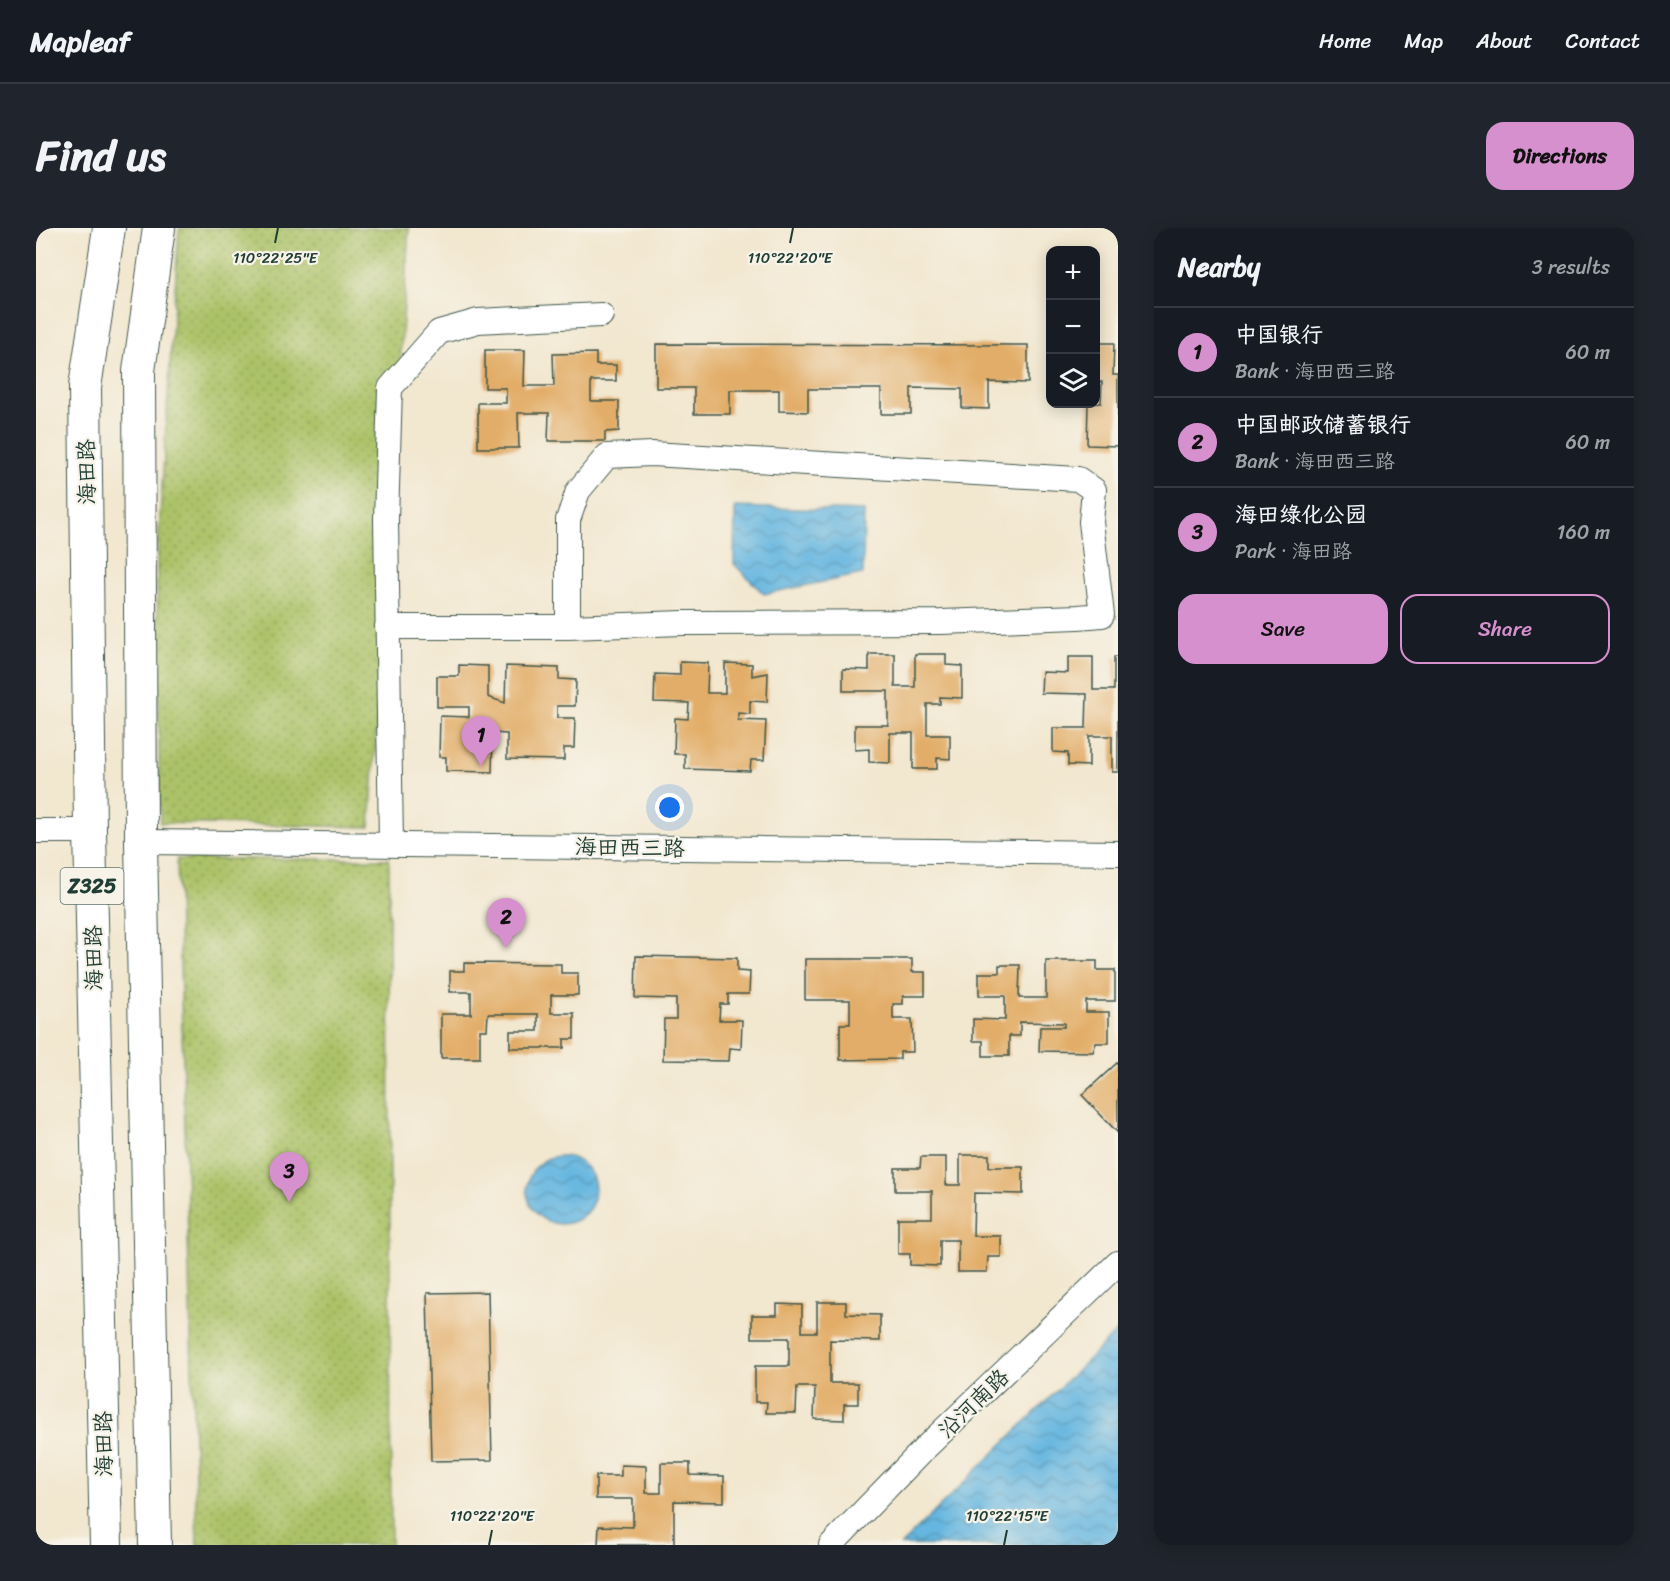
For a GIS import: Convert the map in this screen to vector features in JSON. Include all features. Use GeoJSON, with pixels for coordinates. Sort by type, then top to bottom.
{"type":"FeatureCollection","features":[{"type":"Feature","properties":{"kind":"main road","name":"海田路"},"geometry":{"type":"LineString","coordinates":[[105,1545],[90,831],[85,387],[109,228]]}},
{"type":"Feature","properties":{"kind":"main road","name":"Z325"},"geometry":{"type":"LineString","coordinates":[[154,1545],[141,842],[139,371],[159,228]]}},
{"type":"Feature","properties":{"kind":"street"},"geometry":{"type":"LineString","coordinates":[[391,843],[386,520],[390,388],[439,332],[478,321],[601,315]]}},
{"type":"Feature","properties":{"kind":"street"},"geometry":{"type":"LineString","coordinates":[[387,627],[568,627],[683,623],[941,622],[1102,615],[1091,522],[1094,490],[1077,479],[652,454],[607,456],[578,491],[568,520],[568,627]]}},
{"type":"Feature","properties":{"kind":"street"},"geometry":{"type":"LineString","coordinates":[[36,831],[90,831]]}},
{"type":"Feature","properties":{"kind":"street","name":"海田西三路"},"geometry":{"type":"LineString","coordinates":[[141,842],[391,843],[1118,853]]}},
{"type":"Feature","properties":{"kind":"street","name":"沿河南路"},"geometry":{"type":"LineString","coordinates":[[831,1545],[924,1449],[1118,1263]]}},
{"type":"Feature","properties":{"kind":"green space"},"geometry":{"type":"Polygon","coordinates":[[[179,228],[409,228],[370,827],[160,823],[157,562],[179,228]]]}},
{"type":"Feature","properties":{"kind":"green space"},"geometry":{"type":"Polygon","coordinates":[[[177,859],[389,859],[391,1545],[197,1545],[177,859]]]}},
{"type":"Feature","properties":{"kind":"water"},"geometry":{"type":"Polygon","coordinates":[[[735,507],[864,511],[863,574],[764,594],[734,564],[735,507]]]}},
{"type":"Feature","properties":{"kind":"water"},"geometry":{"type":"Polygon","coordinates":[[[561,1156],[574,1159],[585,1166],[592,1177],[595,1190],[592,1203],[585,1214],[574,1221],[561,1224],[548,1221],[537,1214],[530,1203],[527,1190],[530,1177],[537,1166],[548,1159],[561,1156]]]}},
{"type":"Feature","properties":{"kind":"water"},"geometry":{"type":"Polygon","coordinates":[[[1118,1330],[1118,1545],[901,1545],[1118,1330]]]}},
{"type":"Feature","properties":{"kind":"building"},"geometry":{"type":"Polygon","coordinates":[[[1100,343],[1114,343],[1113,375],[1118,375],[1118,446],[1087,445],[1088,408],[1100,408],[1102,382],[1100,382],[1100,343]]]}},
{"type":"Feature","properties":{"kind":"building"},"geometry":{"type":"Polygon","coordinates":[[[656,344],[1028,345],[1028,383],[989,382],[989,409],[962,408],[962,389],[911,388],[911,414],[881,414],[881,389],[808,389],[808,412],[779,411],[779,390],[730,390],[730,414],[694,414],[694,388],[656,388],[656,344]]]}},
{"type":"Feature","properties":{"kind":"building"},"geometry":{"type":"Polygon","coordinates":[[[485,350],[525,350],[524,386],[554,386],[553,354],[596,353],[596,365],[616,365],[616,381],[591,381],[591,401],[619,401],[619,431],[605,432],[605,441],[548,441],[549,413],[518,413],[519,448],[478,448],[478,403],[506,403],[506,388],[485,388],[485,350]]]}},
{"type":"Feature","properties":{"kind":"building"},"geometry":{"type":"Polygon","coordinates":[[[869,654],[895,654],[895,687],[915,687],[915,654],[946,654],[946,665],[962,666],[962,698],[940,697],[940,704],[927,704],[927,735],[950,735],[950,759],[937,758],[937,769],[913,769],[913,733],[890,733],[890,763],[869,762],[869,749],[855,750],[855,725],[888,725],[888,691],[843,691],[843,669],[869,670],[869,654]]]}},
{"type":"Feature","properties":{"kind":"building"},"geometry":{"type":"Polygon","coordinates":[[[1068,657],[1093,657],[1093,690],[1114,690],[1114,657],[1118,657],[1118,772],[1112,772],[1112,736],[1089,736],[1089,766],[1068,765],[1068,753],[1053,752],[1053,728],[1086,728],[1087,694],[1041,693],[1042,672],[1068,673],[1068,657]]]}},
{"type":"Feature","properties":{"kind":"building"},"geometry":{"type":"Polygon","coordinates":[[[680,662],[708,663],[707,693],[725,693],[725,663],[752,664],[752,676],[768,673],[767,702],[750,701],[750,714],[738,713],[738,720],[766,721],[764,760],[751,760],[750,771],[685,769],[685,754],[674,754],[675,718],[688,719],[689,703],[654,702],[655,674],[680,675],[680,662]]]}},
{"type":"Feature","properties":{"kind":"building"},"geometry":{"type":"Polygon","coordinates":[[[459,665],[488,666],[488,697],[505,703],[506,666],[559,668],[559,679],[576,680],[575,706],[557,706],[557,718],[575,718],[574,748],[564,748],[564,760],[507,759],[507,734],[493,733],[492,772],[446,771],[446,757],[439,757],[440,716],[469,717],[469,707],[437,707],[437,676],[459,676],[459,665]]]}},
{"type":"Feature","properties":{"kind":"building"},"geometry":{"type":"Polygon","coordinates":[[[636,956],[737,958],[737,971],[750,972],[749,994],[728,994],[728,1004],[720,1004],[719,1020],[742,1020],[741,1049],[730,1048],[729,1061],[663,1060],[664,1019],[676,1019],[676,999],[635,998],[636,956]]]}},
{"type":"Feature","properties":{"kind":"building"},"geometry":{"type":"Polygon","coordinates":[[[805,959],[912,959],[912,972],[925,972],[925,996],[903,996],[903,1004],[893,1004],[893,1019],[912,1019],[913,1052],[900,1052],[900,1059],[840,1060],[840,1024],[850,1024],[850,1000],[805,1000],[805,959]]]}},
{"type":"Feature","properties":{"kind":"building"},"geometry":{"type":"Polygon","coordinates":[[[1046,961],[1097,961],[1097,970],[1115,970],[1115,1001],[1086,1001],[1086,1012],[1109,1012],[1109,1043],[1096,1043],[1093,1052],[1039,1051],[1040,1027],[1064,1027],[1064,1023],[1020,1022],[1020,1036],[1009,1036],[1009,1056],[983,1056],[983,1041],[973,1041],[973,1019],[1005,1020],[1005,996],[979,996],[979,973],[999,973],[999,965],[1020,965],[1019,998],[1046,998],[1046,961]]]}},
{"type":"Feature","properties":{"kind":"building"},"geometry":{"type":"Polygon","coordinates":[[[464,963],[561,964],[561,973],[578,973],[578,995],[551,995],[551,1013],[574,1013],[574,1039],[564,1039],[564,1048],[510,1048],[510,1031],[538,1031],[538,1014],[488,1014],[487,1030],[480,1030],[480,1058],[441,1058],[441,1014],[471,1014],[471,992],[450,992],[450,971],[464,971],[464,963]]]}},
{"type":"Feature","properties":{"kind":"building"},"geometry":{"type":"Polygon","coordinates":[[[1118,1062],[1118,1133],[1082,1095],[1118,1062]]]}},
{"type":"Feature","properties":{"kind":"building"},"geometry":{"type":"Polygon","coordinates":[[[960,1155],[989,1155],[989,1167],[1023,1167],[1023,1194],[974,1193],[973,1236],[1001,1236],[1001,1257],[988,1257],[987,1272],[958,1272],[958,1240],[940,1240],[940,1266],[910,1265],[910,1254],[898,1254],[898,1218],[932,1218],[932,1191],[895,1191],[895,1168],[920,1168],[921,1157],[946,1157],[946,1185],[960,1185],[960,1155]]]}},
{"type":"Feature","properties":{"kind":"building"},"geometry":{"type":"Polygon","coordinates":[[[488,1292],[492,1460],[431,1461],[427,1293],[488,1292]]]}},
{"type":"Feature","properties":{"kind":"building"},"geometry":{"type":"Polygon","coordinates":[[[817,1302],[846,1302],[846,1314],[880,1315],[880,1341],[830,1340],[830,1383],[858,1383],[858,1404],[844,1404],[844,1420],[814,1419],[815,1387],[797,1387],[796,1413],[766,1413],[767,1402],[755,1402],[755,1366],[789,1366],[789,1338],[752,1338],[752,1315],[777,1315],[777,1304],[802,1305],[802,1332],[817,1332],[817,1302]]]}},
{"type":"Feature","properties":{"kind":"building"},"geometry":{"type":"Polygon","coordinates":[[[661,1463],[690,1463],[690,1475],[724,1476],[724,1502],[674,1501],[674,1545],[598,1545],[599,1526],[633,1527],[633,1499],[596,1499],[596,1476],[621,1476],[621,1465],[646,1466],[646,1493],[661,1493],[661,1463]]]}},
{"type":"Feature","properties":{"kind":"place","name":"中国银行"},"geometry":{"type":"Point","coordinates":[481,766]}},
{"type":"Feature","properties":{"kind":"place","name":"中国邮政储蓄银行"},"geometry":{"type":"Point","coordinates":[506,948]}},
{"type":"Feature","properties":{"kind":"place","name":"海田绿化公园"},"geometry":{"type":"Point","coordinates":[289,1202]}}]}
